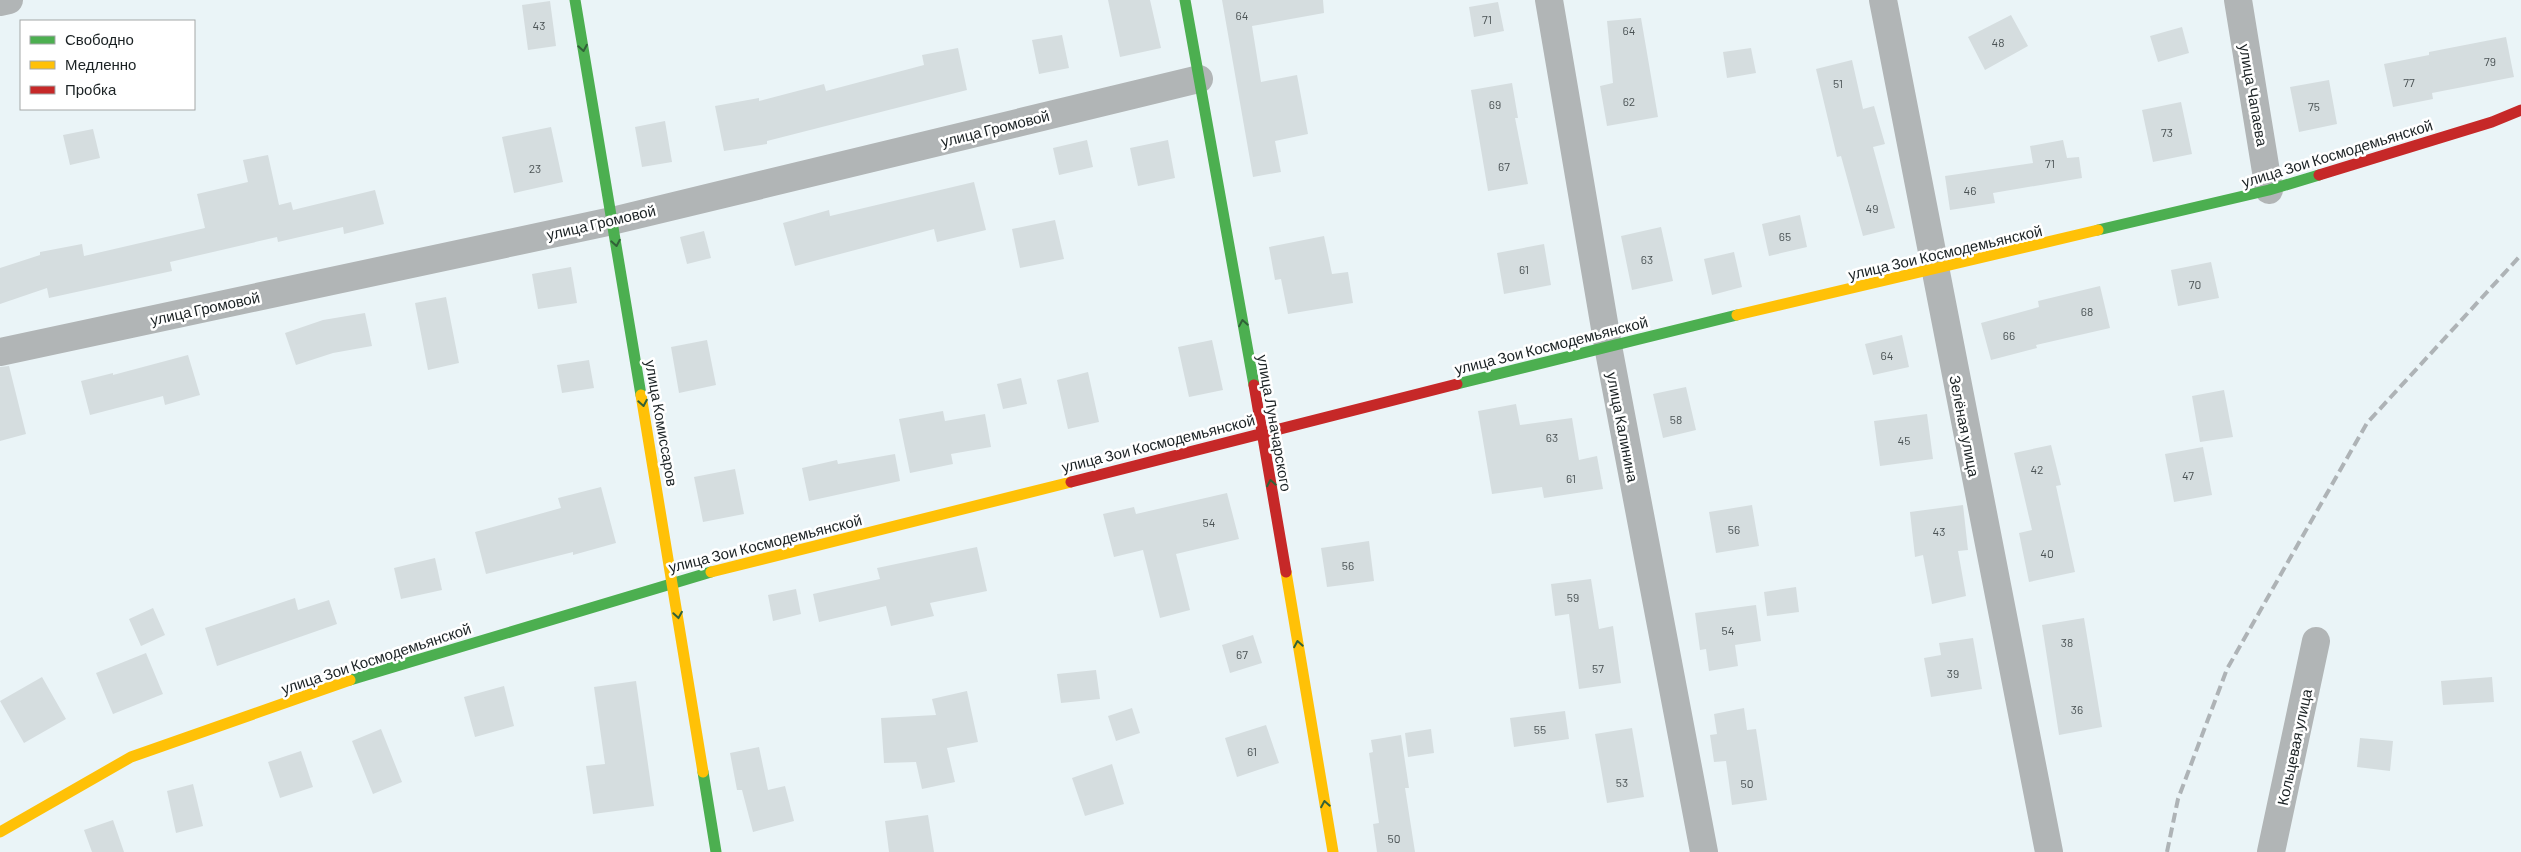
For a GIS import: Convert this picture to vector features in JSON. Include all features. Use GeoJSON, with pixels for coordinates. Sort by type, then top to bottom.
{"type":"FeatureCollection","features":[{"type":"Feature","properties":{"kind":"street"},"geometry":{"type":"LineString","coordinates":[[0,2],[9,0]]}},
{"type":"Feature","properties":{"kind":"street","name":"улица Комиссаров"},"geometry":{"type":"LineString","coordinates":[[575,0],[673,582],[716,852]]}},
{"type":"Feature","properties":{"kind":"street","name":"улица Луначарского"},"geometry":{"type":"LineString","coordinates":[[1185,0],[1262,432],[1333,852]]}},
{"type":"Feature","properties":{"kind":"street","name":"улица Калинина"},"geometry":{"type":"LineString","coordinates":[[1549,0],[1608,346],[1704,852]]}},
{"type":"Feature","properties":{"kind":"street","name":"Зелёная улица"},"geometry":{"type":"LineString","coordinates":[[1883,0],[1934,270],[2050,852]]}},
{"type":"Feature","properties":{"kind":"street","name":"улица Чапаева"},"geometry":{"type":"LineString","coordinates":[[2238,0],[2270,190]]}},
{"type":"Feature","properties":{"kind":"street","name":"улица Громовой"},"geometry":{"type":"LineString","coordinates":[[0,352],[612,220],[1199,79]]}},
{"type":"Feature","properties":{"kind":"street","name":"улица Зои Космодемьянской"},"geometry":{"type":"LineString","coordinates":[[0,832],[131,756],[369,674],[673,582],[1608,346],[2270,190],[2492,122],[2521,110]]}},
{"type":"Feature","properties":{"kind":"street","name":"Кольцевая улица"},"geometry":{"type":"LineString","coordinates":[[2272,852],[2316,641]]}},
{"type":"Feature","properties":{"kind":"building"},"geometry":{"type":"Polygon","coordinates":[[[1108,0],[1150,0],[1161,48],[1120,57],[1108,0]]]}},
{"type":"Feature","properties":{"kind":"building"},"geometry":{"type":"Polygon","coordinates":[[[1222,0],[1323,0],[1324,13],[1252,26],[1261,82],[1297,75],[1308,134],[1275,141],[1281,172],[1253,177],[1222,0]]]}},
{"type":"Feature","properties":{"kind":"building"},"geometry":{"type":"Polygon","coordinates":[[[550,1],[556,46],[528,50],[522,5],[550,1]]]}},
{"type":"Feature","properties":{"kind":"building"},"geometry":{"type":"Polygon","coordinates":[[[1498,2],[1504,31],[1474,37],[1469,7],[1498,2]]]}},
{"type":"Feature","properties":{"kind":"building"},"geometry":{"type":"Polygon","coordinates":[[[2011,15],[2028,46],[1985,70],[1968,37],[2011,15]]]}},
{"type":"Feature","properties":{"kind":"building"},"geometry":{"type":"Polygon","coordinates":[[[1641,18],[1658,117],[1607,126],[1600,86],[1613,83],[1607,21],[1641,18]]]}},
{"type":"Feature","properties":{"kind":"building"},"geometry":{"type":"Polygon","coordinates":[[[2182,27],[2189,53],[2158,62],[2150,36],[2182,27]]]}},
{"type":"Feature","properties":{"kind":"building"},"geometry":{"type":"Polygon","coordinates":[[[1062,35],[1069,68],[1039,74],[1032,40],[1062,35]]]}},
{"type":"Feature","properties":{"kind":"building"},"geometry":{"type":"Polygon","coordinates":[[[2506,37],[2514,77],[2432,93],[2433,99],[2393,107],[2384,64],[2429,55],[2429,52],[2506,37]]]}},
{"type":"Feature","properties":{"kind":"building"},"geometry":{"type":"Polygon","coordinates":[[[958,48],[967,90],[767,141],[767,144],[724,151],[715,106],[759,98],[759,101],[824,84],[826,91],[924,65],[922,55],[958,48]]]}},
{"type":"Feature","properties":{"kind":"building"},"geometry":{"type":"Polygon","coordinates":[[[1751,48],[1756,73],[1727,78],[1723,52],[1751,48]]]}},
{"type":"Feature","properties":{"kind":"building"},"geometry":{"type":"Polygon","coordinates":[[[1852,60],[1863,109],[1874,106],[1885,144],[1873,147],[1895,228],[1863,236],[1841,156],[1837,157],[1816,69],[1852,60]]]}},
{"type":"Feature","properties":{"kind":"building"},"geometry":{"type":"Polygon","coordinates":[[[2329,80],[2337,124],[2299,132],[2290,87],[2329,80]]]}},
{"type":"Feature","properties":{"kind":"building"},"geometry":{"type":"Polygon","coordinates":[[[1512,83],[1518,118],[1515,118],[1528,184],[1488,191],[1471,90],[1512,83]]]}},
{"type":"Feature","properties":{"kind":"building"},"geometry":{"type":"Polygon","coordinates":[[[2181,102],[2192,154],[2153,162],[2142,110],[2181,102]]]}},
{"type":"Feature","properties":{"kind":"building"},"geometry":{"type":"Polygon","coordinates":[[[665,121],[672,162],[642,167],[635,127],[665,121]]]}},
{"type":"Feature","properties":{"kind":"building"},"geometry":{"type":"Polygon","coordinates":[[[551,127],[563,182],[514,193],[502,137],[551,127]]]}},
{"type":"Feature","properties":{"kind":"building"},"geometry":{"type":"Polygon","coordinates":[[[93,129],[100,158],[70,165],[63,135],[93,129]]]}},
{"type":"Feature","properties":{"kind":"building"},"geometry":{"type":"Polygon","coordinates":[[[1087,140],[1093,167],[1059,175],[1053,148],[1087,140]]]}},
{"type":"Feature","properties":{"kind":"building"},"geometry":{"type":"Polygon","coordinates":[[[1168,140],[1175,178],[1138,186],[1130,148],[1168,140]]]}},
{"type":"Feature","properties":{"kind":"building"},"geometry":{"type":"Polygon","coordinates":[[[2063,140],[2067,158],[2079,157],[2082,178],[1993,193],[1995,203],[1950,210],[1945,176],[2033,163],[2030,146],[2063,140]]]}},
{"type":"Feature","properties":{"kind":"building"},"geometry":{"type":"Polygon","coordinates":[[[268,155],[279,205],[291,202],[293,210],[375,190],[384,224],[344,234],[343,227],[278,242],[277,237],[170,262],[172,271],[49,298],[47,288],[0,304],[0,268],[40,255],[40,252],[82,244],[84,256],[205,228],[197,194],[248,182],[243,160],[268,155]]]}},
{"type":"Feature","properties":{"kind":"building"},"geometry":{"type":"Polygon","coordinates":[[[974,182],[986,230],[937,242],[934,229],[795,266],[783,223],[829,210],[830,216],[974,182]]]}},
{"type":"Feature","properties":{"kind":"building"},"geometry":{"type":"Polygon","coordinates":[[[1800,215],[1807,247],[1769,256],[1762,224],[1800,215]]]}},
{"type":"Feature","properties":{"kind":"building"},"geometry":{"type":"Polygon","coordinates":[[[1055,220],[1064,259],[1020,268],[1012,229],[1055,220]]]}},
{"type":"Feature","properties":{"kind":"building"},"geometry":{"type":"Polygon","coordinates":[[[1661,227],[1673,281],[1632,290],[1621,236],[1661,227]]]}},
{"type":"Feature","properties":{"kind":"building"},"geometry":{"type":"Polygon","coordinates":[[[704,231],[711,258],[687,264],[680,237],[704,231]]]}},
{"type":"Feature","properties":{"kind":"building"},"geometry":{"type":"Polygon","coordinates":[[[1324,236],[1332,274],[1348,272],[1353,303],[1288,314],[1281,279],[1275,280],[1269,247],[1324,236]]]}},
{"type":"Feature","properties":{"kind":"building"},"geometry":{"type":"Polygon","coordinates":[[[1544,244],[1551,285],[1504,294],[1497,253],[1544,244]]]}},
{"type":"Feature","properties":{"kind":"building"},"geometry":{"type":"Polygon","coordinates":[[[1734,252],[1742,287],[1712,295],[1704,259],[1734,252]]]}},
{"type":"Feature","properties":{"kind":"building"},"geometry":{"type":"Polygon","coordinates":[[[2211,262],[2219,298],[2178,306],[2171,270],[2211,262]]]}},
{"type":"Feature","properties":{"kind":"building"},"geometry":{"type":"Polygon","coordinates":[[[571,267],[577,303],[538,309],[532,274],[571,267]]]}},
{"type":"Feature","properties":{"kind":"building"},"geometry":{"type":"Polygon","coordinates":[[[2100,286],[2110,328],[2036,345],[2037,348],[1991,360],[1981,323],[2039,307],[2038,301],[2100,286]]]}},
{"type":"Feature","properties":{"kind":"building"},"geometry":{"type":"Polygon","coordinates":[[[446,297],[459,363],[428,370],[415,303],[446,297]]]}},
{"type":"Feature","properties":{"kind":"building"},"geometry":{"type":"Polygon","coordinates":[[[365,313],[372,346],[333,353],[296,365],[285,333],[323,320],[365,313]]]}},
{"type":"Feature","properties":{"kind":"building"},"geometry":{"type":"Polygon","coordinates":[[[1902,335],[1909,367],[1873,375],[1865,344],[1902,335]]]}},
{"type":"Feature","properties":{"kind":"building"},"geometry":{"type":"Polygon","coordinates":[[[707,340],[716,385],[679,393],[671,347],[707,340]]]}},
{"type":"Feature","properties":{"kind":"building"},"geometry":{"type":"Polygon","coordinates":[[[1212,340],[1223,390],[1189,397],[1178,347],[1212,340]]]}},
{"type":"Feature","properties":{"kind":"building"},"geometry":{"type":"Polygon","coordinates":[[[188,355],[200,395],[165,405],[163,396],[90,415],[81,381],[113,373],[113,375],[188,355]]]}},
{"type":"Feature","properties":{"kind":"building"},"geometry":{"type":"Polygon","coordinates":[[[589,360],[594,388],[562,393],[557,365],[589,360]]]}},
{"type":"Feature","properties":{"kind":"building"},"geometry":{"type":"Polygon","coordinates":[[[9,366],[26,434],[0,441],[0,367],[9,366]]]}},
{"type":"Feature","properties":{"kind":"building"},"geometry":{"type":"Polygon","coordinates":[[[1088,372],[1099,422],[1068,429],[1057,380],[1088,372]]]}},
{"type":"Feature","properties":{"kind":"building"},"geometry":{"type":"Polygon","coordinates":[[[1021,378],[1027,404],[1003,409],[997,384],[1021,378]]]}},
{"type":"Feature","properties":{"kind":"building"},"geometry":{"type":"Polygon","coordinates":[[[1686,387],[1696,430],[1663,438],[1653,394],[1686,387]]]}},
{"type":"Feature","properties":{"kind":"building"},"geometry":{"type":"Polygon","coordinates":[[[2224,390],[2233,437],[2200,442],[2192,396],[2224,390]]]}},
{"type":"Feature","properties":{"kind":"building"},"geometry":{"type":"Polygon","coordinates":[[[1516,404],[1520,425],[1572,418],[1579,460],[1597,456],[1603,489],[1544,498],[1542,487],[1492,494],[1478,411],[1516,404]]]}},
{"type":"Feature","properties":{"kind":"building"},"geometry":{"type":"Polygon","coordinates":[[[943,411],[945,421],[985,414],[991,447],[951,454],[953,464],[910,473],[899,419],[943,411]]]}},
{"type":"Feature","properties":{"kind":"building"},"geometry":{"type":"Polygon","coordinates":[[[1927,414],[1933,459],[1880,466],[1874,421],[1927,414]]]}},
{"type":"Feature","properties":{"kind":"building"},"geometry":{"type":"Polygon","coordinates":[[[2051,445],[2061,485],[2056,486],[2075,572],[2029,582],[2019,533],[2032,530],[2014,453],[2051,445]]]}},
{"type":"Feature","properties":{"kind":"building"},"geometry":{"type":"Polygon","coordinates":[[[2203,447],[2212,495],[2174,502],[2165,454],[2203,447]]]}},
{"type":"Feature","properties":{"kind":"building"},"geometry":{"type":"Polygon","coordinates":[[[895,454],[900,481],[809,501],[802,468],[837,460],[838,464],[895,454]]]}},
{"type":"Feature","properties":{"kind":"building"},"geometry":{"type":"Polygon","coordinates":[[[735,469],[744,514],[703,522],[694,477],[735,469]]]}},
{"type":"Feature","properties":{"kind":"building"},"geometry":{"type":"Polygon","coordinates":[[[601,487],[616,543],[573,555],[573,552],[486,574],[475,532],[561,508],[558,498],[601,487]]]}},
{"type":"Feature","properties":{"kind":"building"},"geometry":{"type":"Polygon","coordinates":[[[1227,493],[1239,539],[1176,554],[1190,610],[1160,618],[1143,550],[1114,557],[1103,514],[1134,507],[1136,514],[1227,493]]]}},
{"type":"Feature","properties":{"kind":"building"},"geometry":{"type":"Polygon","coordinates":[[[1752,505],[1759,546],[1716,553],[1709,512],[1752,505]]]}},
{"type":"Feature","properties":{"kind":"building"},"geometry":{"type":"Polygon","coordinates":[[[1963,505],[1968,550],[1958,551],[1966,596],[1932,604],[1923,555],[1915,557],[1910,512],[1963,505]]]}},
{"type":"Feature","properties":{"kind":"building"},"geometry":{"type":"Polygon","coordinates":[[[1369,541],[1374,581],[1327,587],[1321,548],[1369,541]]]}},
{"type":"Feature","properties":{"kind":"building"},"geometry":{"type":"Polygon","coordinates":[[[977,547],[987,591],[930,603],[934,616],[891,626],[886,606],[819,622],[813,594],[880,579],[877,568],[977,547]]]}},
{"type":"Feature","properties":{"kind":"building"},"geometry":{"type":"Polygon","coordinates":[[[435,558],[442,590],[401,599],[394,568],[435,558]]]}},
{"type":"Feature","properties":{"kind":"building"},"geometry":{"type":"Polygon","coordinates":[[[1591,579],[1599,629],[1613,626],[1621,683],[1579,689],[1569,614],[1555,616],[1551,584],[1591,579]]]}},
{"type":"Feature","properties":{"kind":"building"},"geometry":{"type":"Polygon","coordinates":[[[1796,587],[1799,612],[1767,616],[1764,592],[1796,587]]]}},
{"type":"Feature","properties":{"kind":"building"},"geometry":{"type":"Polygon","coordinates":[[[796,589],[801,614],[773,621],[768,595],[796,589]]]}},
{"type":"Feature","properties":{"kind":"building"},"geometry":{"type":"Polygon","coordinates":[[[295,598],[298,610],[329,600],[337,624],[217,666],[205,628],[295,598]]]}},
{"type":"Feature","properties":{"kind":"building"},"geometry":{"type":"Polygon","coordinates":[[[1756,605],[1761,641],[1735,645],[1738,666],[1709,671],[1706,649],[1700,650],[1695,613],[1756,605]]]}},
{"type":"Feature","properties":{"kind":"building"},"geometry":{"type":"Polygon","coordinates":[[[153,608],[165,635],[141,646],[129,619],[153,608]]]}},
{"type":"Feature","properties":{"kind":"building"},"geometry":{"type":"Polygon","coordinates":[[[2084,618],[2102,727],[2059,735],[2042,625],[2084,618]]]}},
{"type":"Feature","properties":{"kind":"building"},"geometry":{"type":"Polygon","coordinates":[[[1253,635],[1262,663],[1230,673],[1222,645],[1253,635]]]}},
{"type":"Feature","properties":{"kind":"building"},"geometry":{"type":"Polygon","coordinates":[[[1973,638],[1982,689],[1931,697],[1924,658],[1941,655],[1939,643],[1973,638]]]}},
{"type":"Feature","properties":{"kind":"building"},"geometry":{"type":"Polygon","coordinates":[[[146,653],[163,694],[113,714],[96,673],[146,653]]]}},
{"type":"Feature","properties":{"kind":"building"},"geometry":{"type":"Polygon","coordinates":[[[1096,670],[1100,699],[1061,703],[1057,674],[1096,670]]]}},
{"type":"Feature","properties":{"kind":"building"},"geometry":{"type":"Polygon","coordinates":[[[42,677],[66,719],[24,743],[0,701],[42,677]]]}},
{"type":"Feature","properties":{"kind":"building"},"geometry":{"type":"Polygon","coordinates":[[[2492,677],[2494,702],[2443,705],[2441,681],[2492,677]]]}},
{"type":"Feature","properties":{"kind":"building"},"geometry":{"type":"Polygon","coordinates":[[[636,681],[654,806],[593,814],[586,766],[605,764],[594,687],[636,681]]]}},
{"type":"Feature","properties":{"kind":"building"},"geometry":{"type":"Polygon","coordinates":[[[504,686],[514,726],[475,737],[464,697],[504,686]]]}},
{"type":"Feature","properties":{"kind":"building"},"geometry":{"type":"Polygon","coordinates":[[[967,691],[978,742],[947,748],[955,782],[922,789],[916,762],[884,763],[881,718],[936,715],[932,699],[967,691]]]}},
{"type":"Feature","properties":{"kind":"building"},"geometry":{"type":"Polygon","coordinates":[[[1132,708],[1140,733],[1116,741],[1108,716],[1132,708]]]}},
{"type":"Feature","properties":{"kind":"building"},"geometry":{"type":"Polygon","coordinates":[[[1744,708],[1747,730],[1756,729],[1767,800],[1732,805],[1726,761],[1714,762],[1710,735],[1717,734],[1714,714],[1744,708]]]}},
{"type":"Feature","properties":{"kind":"building"},"geometry":{"type":"Polygon","coordinates":[[[1565,711],[1569,739],[1514,747],[1510,718],[1565,711]]]}},
{"type":"Feature","properties":{"kind":"building"},"geometry":{"type":"Polygon","coordinates":[[[1266,725],[1279,763],[1237,777],[1225,738],[1266,725]]]}},
{"type":"Feature","properties":{"kind":"building"},"geometry":{"type":"Polygon","coordinates":[[[1632,728],[1644,797],[1607,803],[1595,734],[1632,728]]]}},
{"type":"Feature","properties":{"kind":"building"},"geometry":{"type":"Polygon","coordinates":[[[381,729],[402,782],[373,794],[352,741],[381,729]]]}},
{"type":"Feature","properties":{"kind":"building"},"geometry":{"type":"Polygon","coordinates":[[[1431,729],[1434,753],[1408,757],[1405,733],[1431,729]]]}},
{"type":"Feature","properties":{"kind":"building"},"geometry":{"type":"Polygon","coordinates":[[[1401,735],[1409,788],[1405,788],[1415,852],[1377,852],[1373,824],[1379,823],[1369,753],[1373,752],[1371,740],[1401,735]]]}},
{"type":"Feature","properties":{"kind":"building"},"geometry":{"type":"Polygon","coordinates":[[[2360,738],[2393,741],[2390,771],[2357,767],[2360,738]]]}},
{"type":"Feature","properties":{"kind":"building"},"geometry":{"type":"Polygon","coordinates":[[[759,747],[768,790],[785,786],[794,821],[753,832],[742,790],[737,790],[730,753],[759,747]]]}},
{"type":"Feature","properties":{"kind":"building"},"geometry":{"type":"Polygon","coordinates":[[[301,751],[313,787],[280,798],[268,762],[301,751]]]}},
{"type":"Feature","properties":{"kind":"building"},"geometry":{"type":"Polygon","coordinates":[[[1112,764],[1124,804],[1085,816],[1072,778],[1112,764]]]}},
{"type":"Feature","properties":{"kind":"building"},"geometry":{"type":"Polygon","coordinates":[[[193,784],[203,826],[176,833],[167,791],[193,784]]]}},
{"type":"Feature","properties":{"kind":"building"},"geometry":{"type":"Polygon","coordinates":[[[928,815],[934,852],[889,852],[885,821],[928,815]]]}},
{"type":"Feature","properties":{"kind":"building"},"geometry":{"type":"Polygon","coordinates":[[[113,820],[124,852],[92,852],[84,830],[113,820]]]}},
{"type":"Feature","properties":{"kind":"railway"},"geometry":{"type":"LineString","coordinates":[[2167,852],[2178,799],[2227,669],[2367,423],[2521,255]]}},
{"type":"Feature","properties":{"kind":"traffic: fast"},"geometry":{"type":"LineString","coordinates":[[575,0],[641,395]]}},
{"type":"Feature","properties":{"kind":"traffic: fast"},"geometry":{"type":"LineString","coordinates":[[1185,0],[1254,385]]}},
{"type":"Feature","properties":{"kind":"traffic: fast"},"geometry":{"type":"LineString","coordinates":[[2098,230],[2269,190],[2319,175]]}},
{"type":"Feature","properties":{"kind":"traffic: fast"},"geometry":{"type":"LineString","coordinates":[[1457,384],[1737,315]]}},
{"type":"Feature","properties":{"kind":"traffic: fast"},"geometry":{"type":"LineString","coordinates":[[350,680],[711,572]]}},
{"type":"Feature","properties":{"kind":"traffic: fast"},"geometry":{"type":"LineString","coordinates":[[703,772],[716,852]]}},
{"type":"Feature","properties":{"kind":"traffic: slow"},"geometry":{"type":"LineString","coordinates":[[1737,315],[2098,230]]}},
{"type":"Feature","properties":{"kind":"traffic: slow"},"geometry":{"type":"LineString","coordinates":[[641,395],[703,772]]}},
{"type":"Feature","properties":{"kind":"traffic: slow"},"geometry":{"type":"LineString","coordinates":[[711,572],[1071,482]]}},
{"type":"Feature","properties":{"kind":"traffic: slow"},"geometry":{"type":"LineString","coordinates":[[1286,572],[1333,852]]}},
{"type":"Feature","properties":{"kind":"traffic: slow"},"geometry":{"type":"LineString","coordinates":[[0,832],[131,757],[350,680]]}},
{"type":"Feature","properties":{"kind":"traffic: jam"},"geometry":{"type":"LineString","coordinates":[[2319,175],[2492,122],[2521,110]]}},
{"type":"Feature","properties":{"kind":"traffic: jam"},"geometry":{"type":"LineString","coordinates":[[1071,482],[1457,384]]}},
{"type":"Feature","properties":{"kind":"traffic: jam"},"geometry":{"type":"LineString","coordinates":[[1254,385],[1286,572]]}}]}
